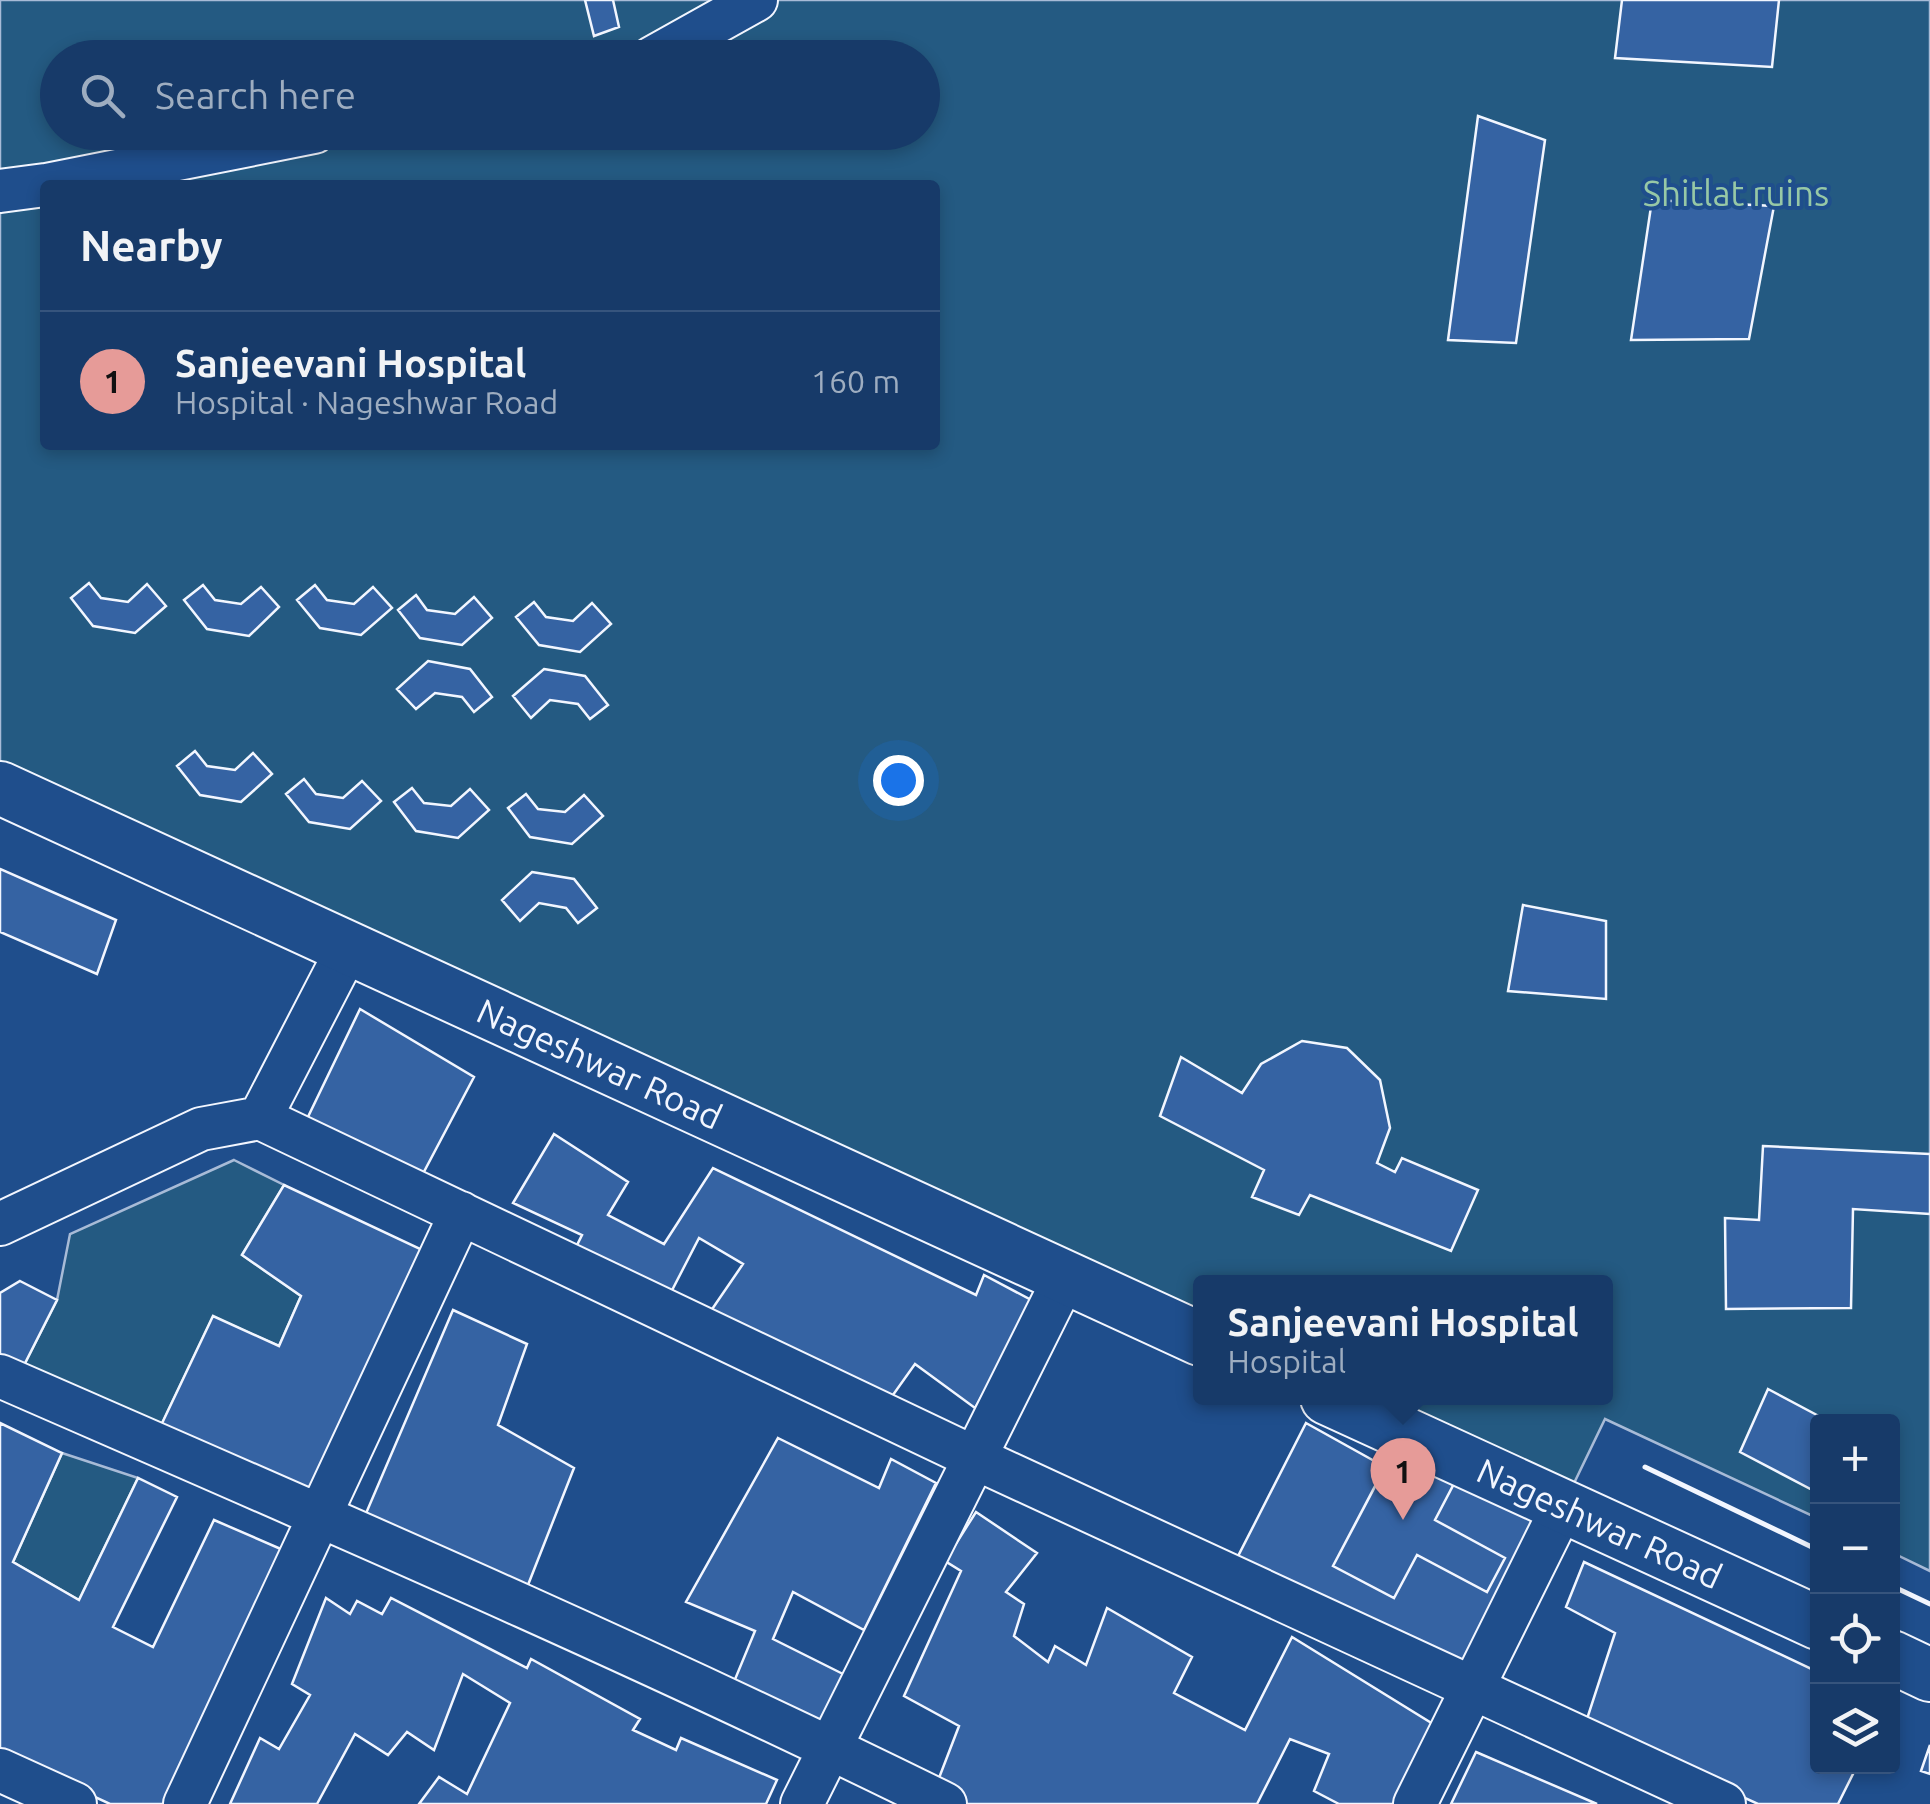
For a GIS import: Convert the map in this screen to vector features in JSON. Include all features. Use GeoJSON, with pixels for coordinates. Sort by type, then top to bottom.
{"type":"FeatureCollection","features":[{"type":"Feature","properties":{"kind":"main road","name":"Nageshwar Road"},"geometry":{"type":"LineString","coordinates":[[0,788],[1193,1336]]}},
{"type":"Feature","properties":{"kind":"main road","name":"Nageshwar Road"},"geometry":{"type":"LineString","coordinates":[[1342,1405],[1810,1619]]}},
{"type":"Feature","properties":{"kind":"main road"},"geometry":{"type":"LineString","coordinates":[[1900,1662],[1930,1675]]}},
{"type":"Feature","properties":{"kind":"street"},"geometry":{"type":"LineString","coordinates":[[684,40],[756,0]]}},
{"type":"Feature","properties":{"kind":"street"},"geometry":{"type":"LineString","coordinates":[[71,180],[223,150]]}},
{"type":"Feature","properties":{"kind":"street"},"geometry":{"type":"LineString","coordinates":[[0,192],[40,186]]}},
{"type":"Feature","properties":{"kind":"street"},"geometry":{"type":"LineString","coordinates":[[260,1118],[348,948]]}},
{"type":"Feature","properties":{"kind":"street"},"geometry":{"type":"LineString","coordinates":[[0,1224],[201,1129],[260,1118],[975,1458],[1724,1804]]}},
{"type":"Feature","properties":{"kind":"street"},"geometry":{"type":"LineString","coordinates":[[184,1804],[461,1213]]}},
{"type":"Feature","properties":{"kind":"street"},"geometry":{"type":"LineString","coordinates":[[802,1804],[1065,1277]]}},
{"type":"Feature","properties":{"kind":"street"},"geometry":{"type":"LineString","coordinates":[[0,1376],[320,1516],[830,1748],[944,1804]]}},
{"type":"Feature","properties":{"kind":"street"},"geometry":{"type":"LineString","coordinates":[[1415,1804],[1562,1506]]}},
{"type":"Feature","properties":{"kind":"street"},"geometry":{"type":"LineString","coordinates":[[0,1770],[75,1804]]}},
{"type":"Feature","properties":{"kind":"green space","name":"Shitlat ruins"},"geometry":{"type":"Polygon","coordinates":[[[0,0],[1930,0],[1930,1571],[1900,1556],[1900,1414],[1810,1414],[1810,1515],[1605,1419],[1563,1506],[1342,1405],[1613,1405],[1613,1275],[1193,1275],[1193,1336],[0,788],[0,0]]]}},
{"type":"Feature","properties":{"kind":"green space"},"geometry":{"type":"Polygon","coordinates":[[[234,1160],[284,1185],[242,1255],[301,1296],[279,1346],[213,1317],[155,1438],[19,1375],[57,1300],[70,1234],[234,1160]]]}},
{"type":"Feature","properties":{"kind":"green space"},"geometry":{"type":"Polygon","coordinates":[[[62,1453],[138,1478],[79,1600],[13,1562],[62,1453]]]}},
{"type":"Feature","properties":{"kind":"building"},"geometry":{"type":"Polygon","coordinates":[[[585,0],[613,0],[619,27],[594,36],[585,0]]]}},
{"type":"Feature","properties":{"kind":"building"},"geometry":{"type":"Polygon","coordinates":[[[1622,0],[1779,0],[1772,67],[1615,58],[1622,0]]]}},
{"type":"Feature","properties":{"kind":"building"},"geometry":{"type":"Polygon","coordinates":[[[1478,116],[1545,140],[1516,343],[1448,340],[1478,116]]]}},
{"type":"Feature","properties":{"kind":"building"},"geometry":{"type":"Polygon","coordinates":[[[1652,200],[1774,206],[1749,339],[1631,340],[1652,200]]]}},
{"type":"Feature","properties":{"kind":"building"},"geometry":{"type":"Polygon","coordinates":[[[89,583],[101,598],[128,602],[147,584],[166,606],[135,633],[93,626],[71,598],[89,583]]]}},
{"type":"Feature","properties":{"kind":"building"},"geometry":{"type":"Polygon","coordinates":[[[203,585],[215,600],[241,604],[261,587],[279,607],[249,636],[207,629],[184,600],[203,585]]]}},
{"type":"Feature","properties":{"kind":"building"},"geometry":{"type":"Polygon","coordinates":[[[315,585],[327,600],[354,604],[373,587],[392,608],[361,635],[320,628],[297,600],[315,585]]]}},
{"type":"Feature","properties":{"kind":"building"},"geometry":{"type":"Polygon","coordinates":[[[416,595],[427,610],[455,614],[474,597],[492,618],[462,645],[420,638],[398,610],[416,595]]]}},
{"type":"Feature","properties":{"kind":"building"},"geometry":{"type":"Polygon","coordinates":[[[534,602],[546,617],[573,621],[592,603],[611,624],[580,652],[539,645],[516,617],[534,602]]]}},
{"type":"Feature","properties":{"kind":"building"},"geometry":{"type":"Polygon","coordinates":[[[428,661],[470,669],[492,697],[474,712],[462,697],[435,693],[416,709],[397,689],[428,661]]]}},
{"type":"Feature","properties":{"kind":"building"},"geometry":{"type":"Polygon","coordinates":[[[544,669],[585,676],[608,705],[590,719],[578,704],[550,700],[531,718],[513,696],[544,669]]]}},
{"type":"Feature","properties":{"kind":"building"},"geometry":{"type":"Polygon","coordinates":[[[195,751],[207,766],[235,770],[253,753],[272,774],[241,802],[200,795],[177,766],[195,751]]]}},
{"type":"Feature","properties":{"kind":"building"},"geometry":{"type":"Polygon","coordinates":[[[304,779],[316,794],[343,798],[362,781],[381,801],[350,829],[309,822],[286,794],[304,779]]]}},
{"type":"Feature","properties":{"kind":"building"},"geometry":{"type":"Polygon","coordinates":[[[412,788],[424,803],[451,806],[470,789],[489,810],[458,838],[416,831],[394,802],[412,788]]]}},
{"type":"Feature","properties":{"kind":"building"},"geometry":{"type":"Polygon","coordinates":[[[526,794],[538,809],[565,812],[584,795],[603,816],[572,844],[530,837],[508,808],[526,794]]]}},
{"type":"Feature","properties":{"kind":"building"},"geometry":{"type":"Polygon","coordinates":[[[0,869],[116,920],[97,974],[0,932],[0,869]]]}},
{"type":"Feature","properties":{"kind":"building"},"geometry":{"type":"Polygon","coordinates":[[[532,872],[574,879],[597,908],[578,923],[566,908],[539,903],[520,921],[502,900],[532,872]]]}},
{"type":"Feature","properties":{"kind":"building"},"geometry":{"type":"Polygon","coordinates":[[[1523,905],[1606,921],[1606,999],[1508,991],[1523,905]]]}},
{"type":"Feature","properties":{"kind":"building"},"geometry":{"type":"Polygon","coordinates":[[[360,1009],[474,1077],[418,1183],[306,1121],[360,1009]]]}},
{"type":"Feature","properties":{"kind":"building"},"geometry":{"type":"Polygon","coordinates":[[[1302,1041],[1347,1048],[1380,1080],[1390,1128],[1377,1163],[1395,1172],[1402,1158],[1478,1190],[1451,1251],[1310,1195],[1299,1215],[1252,1197],[1264,1170],[1160,1116],[1181,1057],[1242,1093],[1261,1064],[1302,1041]]]}},
{"type":"Feature","properties":{"kind":"building"},"geometry":{"type":"Polygon","coordinates":[[[554,1134],[628,1182],[608,1215],[664,1244],[713,1168],[976,1295],[984,1275],[1035,1302],[975,1408],[915,1364],[888,1402],[706,1318],[743,1264],[699,1238],[667,1300],[571,1257],[582,1235],[513,1203],[554,1134]]]}},
{"type":"Feature","properties":{"kind":"building"},"geometry":{"type":"Polygon","coordinates":[[[1763,1146],[1930,1154],[1930,1214],[1853,1209],[1851,1308],[1726,1309],[1725,1218],[1759,1220],[1763,1146]]]}},
{"type":"Feature","properties":{"kind":"building"},"geometry":{"type":"Polygon","coordinates":[[[284,1185],[431,1254],[313,1502],[155,1438],[213,1316],[279,1346],[301,1296],[242,1255],[284,1185]]]}},
{"type":"Feature","properties":{"kind":"building"},"geometry":{"type":"Polygon","coordinates":[[[20,1281],[57,1300],[19,1375],[0,1365],[0,1293],[20,1281]]]}},
{"type":"Feature","properties":{"kind":"building"},"geometry":{"type":"Polygon","coordinates":[[[453,1310],[527,1344],[498,1425],[574,1468],[526,1590],[364,1518],[453,1310]]]}},
{"type":"Feature","properties":{"kind":"building"},"geometry":{"type":"Polygon","coordinates":[[[1768,1389],[1815,1414],[1810,1414],[1810,1489],[1740,1452],[1768,1389]]]}},
{"type":"Feature","properties":{"kind":"building"},"geometry":{"type":"Polygon","coordinates":[[[0,1423],[62,1453],[13,1562],[79,1600],[138,1478],[177,1497],[113,1627],[153,1647],[214,1520],[290,1553],[176,1804],[110,1804],[0,1753],[0,1423]]]}},
{"type":"Feature","properties":{"kind":"building"},"geometry":{"type":"Polygon","coordinates":[[[1306,1423],[1385,1467],[1333,1566],[1394,1598],[1417,1555],[1487,1592],[1505,1558],[1435,1520],[1457,1478],[1541,1520],[1464,1668],[1233,1566],[1306,1423]]]}},
{"type":"Feature","properties":{"kind":"building"},"geometry":{"type":"Polygon","coordinates":[[[778,1438],[879,1488],[891,1459],[936,1483],[864,1630],[793,1592],[773,1639],[845,1675],[823,1730],[731,1689],[755,1631],[686,1602],[778,1438]]]}},
{"type":"Feature","properties":{"kind":"building"},"geometry":{"type":"Polygon","coordinates":[[[1397,1445],[1457,1478],[1435,1520],[1505,1558],[1487,1592],[1417,1555],[1394,1598],[1333,1566],[1397,1445]]]}},
{"type":"Feature","properties":{"kind":"building"},"geometry":{"type":"Polygon","coordinates":[[[976,1512],[1037,1553],[1006,1592],[1024,1604],[1014,1636],[1048,1662],[1055,1646],[1086,1665],[1107,1608],[1192,1657],[1174,1693],[1245,1730],[1292,1637],[1433,1724],[1395,1804],[1339,1804],[1314,1791],[1329,1754],[1290,1739],[1257,1804],[966,1804],[934,1791],[959,1726],[904,1696],[961,1571],[945,1561],[976,1512]]]}},
{"type":"Feature","properties":{"kind":"building"},"geometry":{"type":"Polygon","coordinates":[[[1584,1562],[1810,1668],[1810,1774],[1853,1774],[1838,1804],[1758,1804],[1585,1725],[1615,1633],[1566,1607],[1584,1562]]]}},
{"type":"Feature","properties":{"kind":"building"},"geometry":{"type":"Polygon","coordinates":[[[326,1598],[350,1614],[357,1601],[382,1614],[391,1598],[527,1668],[531,1659],[640,1719],[633,1730],[676,1750],[681,1738],[777,1780],[766,1804],[419,1804],[439,1777],[467,1794],[510,1703],[463,1674],[434,1750],[407,1732],[388,1755],[355,1734],[317,1804],[230,1804],[260,1738],[279,1749],[310,1695],[292,1684],[326,1598]]]}},
{"type":"Feature","properties":{"kind":"building"},"geometry":{"type":"Polygon","coordinates":[[[1930,1745],[1930,1774],[1921,1771],[1930,1745]]]}},
{"type":"Feature","properties":{"kind":"building"},"geometry":{"type":"Polygon","coordinates":[[[1476,1752],[1597,1804],[1451,1804],[1476,1752]]]}},
{"type":"Feature","properties":{"kind":"wall"},"geometry":{"type":"LineString","coordinates":[[1645,1467],[1810,1546]]}},
{"type":"Feature","properties":{"kind":"wall"},"geometry":{"type":"LineString","coordinates":[[1900,1590],[1930,1604]]}},
{"type":"Feature","properties":{"kind":"place","name":"Sanjeevani Hospital"},"geometry":{"type":"Point","coordinates":[1403,1520]}}]}
